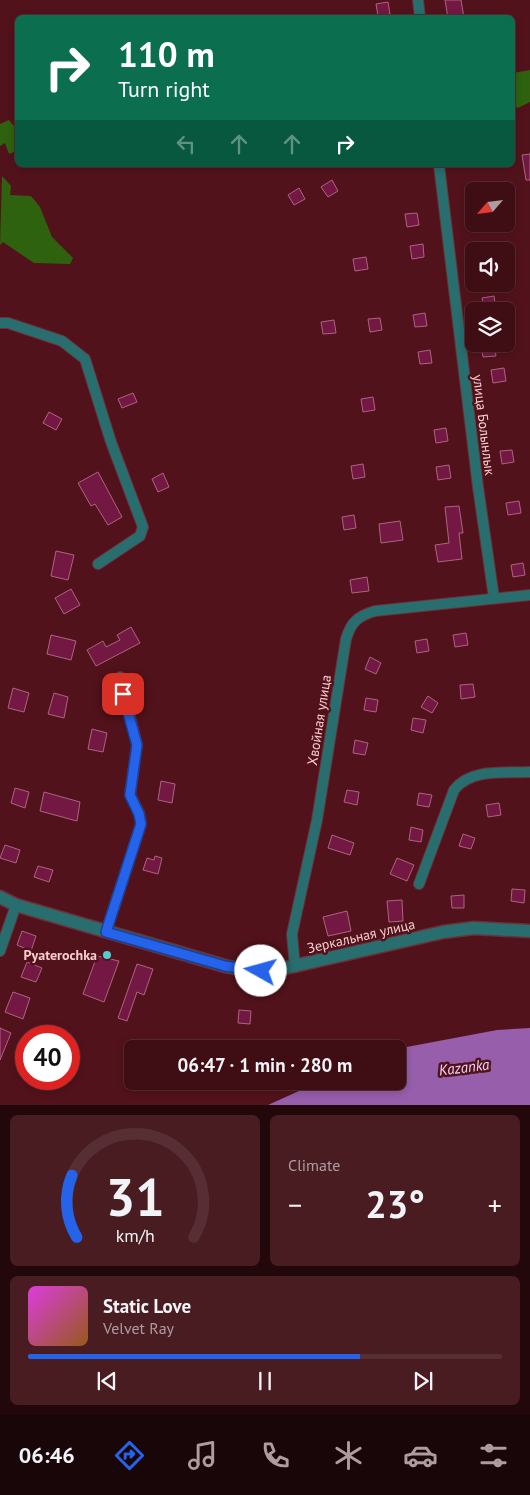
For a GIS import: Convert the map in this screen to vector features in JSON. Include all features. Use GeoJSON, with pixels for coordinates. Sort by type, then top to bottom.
{"type":"FeatureCollection","features":[{"type":"Feature","properties":{"kind":"street"},"geometry":{"type":"LineString","coordinates":[[418,0],[420,15]]}},
{"type":"Feature","properties":{"kind":"street","name":"улица Болынлык"},"geometry":{"type":"LineString","coordinates":[[439,167],[478,487],[494,598]]}},
{"type":"Feature","properties":{"kind":"street"},"geometry":{"type":"LineString","coordinates":[[0,323],[8,323],[62,341],[85,359],[111,442],[143,527],[140,536],[98,564]]}},
{"type":"Feature","properties":{"kind":"street","name":"Хвойная улица"},"geometry":{"type":"LineString","coordinates":[[295,967],[292,934],[317,820],[346,639],[351,624],[360,616],[374,611],[530,595]]}},
{"type":"Feature","properties":{"kind":"street"},"geometry":{"type":"LineString","coordinates":[[106,932],[141,824],[139,814],[130,795],[137,745],[120,677]]}},
{"type":"Feature","properties":{"kind":"street"},"geometry":{"type":"LineString","coordinates":[[419,884],[454,790],[460,781],[476,775],[530,772]]}},
{"type":"Feature","properties":{"kind":"street","name":"Зеркальная улица"},"geometry":{"type":"LineString","coordinates":[[0,897],[16,905],[106,932],[249,971],[272,971],[295,967],[443,932],[474,928],[530,931]]}},
{"type":"Feature","properties":{"kind":"street"},"geometry":{"type":"LineString","coordinates":[[0,951],[16,905]]}},
{"type":"Feature","properties":{"kind":"green space"},"geometry":{"type":"Polygon","coordinates":[[[530,70],[530,102],[518,108],[515,106],[515,73],[530,70]]]}},
{"type":"Feature","properties":{"kind":"green space"},"geometry":{"type":"Polygon","coordinates":[[[9,120],[15,127],[14,152],[9,154],[5,143],[0,146],[0,124],[9,120]]]}},
{"type":"Feature","properties":{"kind":"green space"},"geometry":{"type":"Polygon","coordinates":[[[2,176],[11,186],[10,195],[31,196],[40,207],[52,237],[73,258],[70,264],[34,263],[3,242],[0,245],[2,176]]]}},
{"type":"Feature","properties":{"kind":"water","name":"Kazanka"},"geometry":{"type":"Polygon","coordinates":[[[530,1028],[530,1105],[268,1105],[301,1090],[406,1090],[406,1047],[497,1030],[530,1028]]]}},
{"type":"Feature","properties":{"kind":"building"},"geometry":{"type":"Polygon","coordinates":[[[445,0],[461,0],[464,15],[448,15],[445,0]]]}},
{"type":"Feature","properties":{"kind":"building"},"geometry":{"type":"Polygon","coordinates":[[[388,2],[390,14],[378,15],[376,4],[388,2]]]}},
{"type":"Feature","properties":{"kind":"building"},"geometry":{"type":"Polygon","coordinates":[[[530,154],[530,180],[526,180],[522,155],[530,154]]]}},
{"type":"Feature","properties":{"kind":"building"},"geometry":{"type":"Polygon","coordinates":[[[332,180],[338,191],[328,197],[321,187],[332,180]]]}},
{"type":"Feature","properties":{"kind":"building"},"geometry":{"type":"Polygon","coordinates":[[[299,188],[305,199],[294,205],[288,195],[299,188]]]}},
{"type":"Feature","properties":{"kind":"building"},"geometry":{"type":"Polygon","coordinates":[[[417,213],[419,225],[407,227],[405,214],[417,213]]]}},
{"type":"Feature","properties":{"kind":"building"},"geometry":{"type":"Polygon","coordinates":[[[423,244],[424,257],[412,259],[410,246],[423,244]]]}},
{"type":"Feature","properties":{"kind":"building"},"geometry":{"type":"Polygon","coordinates":[[[366,257],[368,269],[355,271],[353,259],[366,257]]]}},
{"type":"Feature","properties":{"kind":"building"},"geometry":{"type":"Polygon","coordinates":[[[494,296],[495,302],[483,302],[482,298],[494,296]]]}},
{"type":"Feature","properties":{"kind":"building"},"geometry":{"type":"Polygon","coordinates":[[[425,313],[427,326],[415,327],[413,315],[425,313]]]}},
{"type":"Feature","properties":{"kind":"building"},"geometry":{"type":"Polygon","coordinates":[[[380,318],[382,330],[370,332],[368,319],[380,318]]]}},
{"type":"Feature","properties":{"kind":"building"},"geometry":{"type":"Polygon","coordinates":[[[334,320],[336,333],[323,334],[321,322],[334,320]]]}},
{"type":"Feature","properties":{"kind":"building"},"geometry":{"type":"Polygon","coordinates":[[[430,350],[432,363],[420,364],[418,352],[430,350]]]}},
{"type":"Feature","properties":{"kind":"building"},"geometry":{"type":"Polygon","coordinates":[[[482,352],[495,352],[496,356],[483,357],[482,352]]]}},
{"type":"Feature","properties":{"kind":"building"},"geometry":{"type":"Polygon","coordinates":[[[504,368],[506,381],[493,383],[491,370],[504,368]]]}},
{"type":"Feature","properties":{"kind":"building"},"geometry":{"type":"Polygon","coordinates":[[[133,393],[137,402],[122,408],[118,399],[133,393]]]}},
{"type":"Feature","properties":{"kind":"building"},"geometry":{"type":"Polygon","coordinates":[[[373,397],[375,410],[363,412],[361,399],[373,397]]]}},
{"type":"Feature","properties":{"kind":"building"},"geometry":{"type":"Polygon","coordinates":[[[49,412],[62,419],[56,430],[43,423],[49,412]]]}},
{"type":"Feature","properties":{"kind":"building"},"geometry":{"type":"Polygon","coordinates":[[[446,428],[448,441],[436,443],[434,430],[446,428]]]}},
{"type":"Feature","properties":{"kind":"building"},"geometry":{"type":"Polygon","coordinates":[[[512,450],[514,462],[502,464],[500,451],[512,450]]]}},
{"type":"Feature","properties":{"kind":"building"},"geometry":{"type":"Polygon","coordinates":[[[363,464],[365,477],[353,479],[351,466],[363,464]]]}},
{"type":"Feature","properties":{"kind":"building"},"geometry":{"type":"Polygon","coordinates":[[[449,465],[451,478],[438,480],[436,467],[449,465]]]}},
{"type":"Feature","properties":{"kind":"building"},"geometry":{"type":"Polygon","coordinates":[[[98,472],[122,517],[108,525],[95,504],[91,506],[78,483],[98,472]]]}},
{"type":"Feature","properties":{"kind":"building"},"geometry":{"type":"Polygon","coordinates":[[[163,473],[169,487],[158,492],[152,479],[163,473]]]}},
{"type":"Feature","properties":{"kind":"building"},"geometry":{"type":"Polygon","coordinates":[[[519,501],[521,513],[508,515],[506,503],[519,501]]]}},
{"type":"Feature","properties":{"kind":"building"},"geometry":{"type":"Polygon","coordinates":[[[459,506],[463,533],[459,533],[462,559],[438,562],[435,545],[449,543],[445,507],[459,506]]]}},
{"type":"Feature","properties":{"kind":"building"},"geometry":{"type":"Polygon","coordinates":[[[354,515],[356,528],[344,530],[342,517],[354,515]]]}},
{"type":"Feature","properties":{"kind":"building"},"geometry":{"type":"Polygon","coordinates":[[[400,521],[403,540],[381,543],[379,524],[400,521]]]}},
{"type":"Feature","properties":{"kind":"building"},"geometry":{"type":"Polygon","coordinates":[[[56,551],[74,555],[68,580],[51,576],[56,551]]]}},
{"type":"Feature","properties":{"kind":"building"},"geometry":{"type":"Polygon","coordinates":[[[523,563],[525,575],[513,577],[511,565],[523,563]]]}},
{"type":"Feature","properties":{"kind":"building"},"geometry":{"type":"Polygon","coordinates":[[[367,577],[369,591],[352,593],[350,580],[367,577]]]}},
{"type":"Feature","properties":{"kind":"building"},"geometry":{"type":"Polygon","coordinates":[[[71,589],[80,605],[64,614],[55,598],[71,589]]]}},
{"type":"Feature","properties":{"kind":"building"},"geometry":{"type":"Polygon","coordinates":[[[131,627],[140,643],[96,666],[87,650],[103,641],[106,647],[120,640],[117,635],[131,627]]]}},
{"type":"Feature","properties":{"kind":"building"},"geometry":{"type":"Polygon","coordinates":[[[466,633],[468,645],[455,647],[453,635],[466,633]]]}},
{"type":"Feature","properties":{"kind":"building"},"geometry":{"type":"Polygon","coordinates":[[[51,635],[76,641],[71,660],[47,654],[51,635]]]}},
{"type":"Feature","properties":{"kind":"building"},"geometry":{"type":"Polygon","coordinates":[[[427,639],[429,651],[417,653],[415,641],[427,639]]]}},
{"type":"Feature","properties":{"kind":"building"},"geometry":{"type":"Polygon","coordinates":[[[370,657],[381,663],[376,674],[365,669],[370,657]]]}},
{"type":"Feature","properties":{"kind":"building"},"geometry":{"type":"Polygon","coordinates":[[[473,684],[475,697],[461,699],[460,685],[473,684]]]}},
{"type":"Feature","properties":{"kind":"building"},"geometry":{"type":"Polygon","coordinates":[[[13,688],[29,693],[24,712],[8,708],[13,688]]]}},
{"type":"Feature","properties":{"kind":"building"},"geometry":{"type":"Polygon","coordinates":[[[54,693],[68,697],[64,718],[48,714],[54,693]]]}},
{"type":"Feature","properties":{"kind":"building"},"geometry":{"type":"Polygon","coordinates":[[[428,696],[438,703],[432,713],[421,707],[428,696]]]}},
{"type":"Feature","properties":{"kind":"building"},"geometry":{"type":"Polygon","coordinates":[[[366,698],[378,700],[376,712],[364,710],[366,698]]]}},
{"type":"Feature","properties":{"kind":"building"},"geometry":{"type":"Polygon","coordinates":[[[413,718],[426,720],[423,733],[411,730],[413,718]]]}},
{"type":"Feature","properties":{"kind":"building"},"geometry":{"type":"Polygon","coordinates":[[[92,729],[107,733],[103,752],[88,749],[92,729]]]}},
{"type":"Feature","properties":{"kind":"building"},"geometry":{"type":"Polygon","coordinates":[[[355,740],[368,743],[365,755],[353,753],[355,740]]]}},
{"type":"Feature","properties":{"kind":"building"},"geometry":{"type":"Polygon","coordinates":[[[161,781],[175,784],[172,803],[158,800],[161,781]]]}},
{"type":"Feature","properties":{"kind":"building"},"geometry":{"type":"Polygon","coordinates":[[[15,788],[29,792],[25,808],[11,803],[15,788]]]}},
{"type":"Feature","properties":{"kind":"building"},"geometry":{"type":"Polygon","coordinates":[[[347,790],[359,792],[357,805],[344,802],[347,790]]]}},
{"type":"Feature","properties":{"kind":"building"},"geometry":{"type":"Polygon","coordinates":[[[44,792],[80,802],[77,821],[40,811],[44,792]]]}},
{"type":"Feature","properties":{"kind":"building"},"geometry":{"type":"Polygon","coordinates":[[[419,793],[432,795],[429,807],[417,805],[419,793]]]}},
{"type":"Feature","properties":{"kind":"building"},"geometry":{"type":"Polygon","coordinates":[[[499,803],[501,815],[488,817],[486,805],[499,803]]]}},
{"type":"Feature","properties":{"kind":"building"},"geometry":{"type":"Polygon","coordinates":[[[411,827],[423,830],[421,842],[409,840],[411,827]]]}},
{"type":"Feature","properties":{"kind":"building"},"geometry":{"type":"Polygon","coordinates":[[[463,834],[475,838],[471,849],[459,846],[463,834]]]}},
{"type":"Feature","properties":{"kind":"building"},"geometry":{"type":"Polygon","coordinates":[[[332,835],[354,843],[350,855],[328,848],[332,835]]]}},
{"type":"Feature","properties":{"kind":"building"},"geometry":{"type":"Polygon","coordinates":[[[5,845],[20,850],[16,863],[0,858],[5,845]]]}},
{"type":"Feature","properties":{"kind":"building"},"geometry":{"type":"Polygon","coordinates":[[[155,856],[162,858],[158,874],[143,870],[147,858],[154,860],[155,856]]]}},
{"type":"Feature","properties":{"kind":"building"},"geometry":{"type":"Polygon","coordinates":[[[397,858],[414,865],[407,881],[390,874],[397,858]]]}},
{"type":"Feature","properties":{"kind":"building"},"geometry":{"type":"Polygon","coordinates":[[[38,866],[53,870],[49,882],[34,877],[38,866]]]}},
{"type":"Feature","properties":{"kind":"building"},"geometry":{"type":"Polygon","coordinates":[[[512,889],[525,890],[524,903],[511,901],[512,889]]]}},
{"type":"Feature","properties":{"kind":"building"},"geometry":{"type":"Polygon","coordinates":[[[464,895],[464,908],[452,908],[451,896],[464,895]]]}},
{"type":"Feature","properties":{"kind":"building"},"geometry":{"type":"Polygon","coordinates":[[[402,900],[403,921],[389,922],[387,901],[402,900]]]}},
{"type":"Feature","properties":{"kind":"building"},"geometry":{"type":"Polygon","coordinates":[[[347,911],[351,931],[328,936],[323,917],[347,911]]]}},
{"type":"Feature","properties":{"kind":"building"},"geometry":{"type":"Polygon","coordinates":[[[22,931],[36,936],[31,951],[17,945],[22,931]]]}},
{"type":"Feature","properties":{"kind":"building"},"geometry":{"type":"Polygon","coordinates":[[[97,956],[119,961],[104,1002],[83,994],[97,956]]]}},
{"type":"Feature","properties":{"kind":"building"},"geometry":{"type":"Polygon","coordinates":[[[27,962],[42,968],[36,982],[21,977],[27,962]]]}},
{"type":"Feature","properties":{"kind":"building"},"geometry":{"type":"Polygon","coordinates":[[[137,964],[153,969],[144,995],[137,992],[127,1021],[118,1018],[137,964]]]}},
{"type":"Feature","properties":{"kind":"building"},"geometry":{"type":"Polygon","coordinates":[[[13,992],[30,998],[23,1019],[5,1012],[13,992]]]}},
{"type":"Feature","properties":{"kind":"building"},"geometry":{"type":"Polygon","coordinates":[[[239,1010],[251,1011],[250,1024],[238,1023],[239,1010]]]}},
{"type":"Feature","properties":{"kind":"building"},"geometry":{"type":"Polygon","coordinates":[[[0,1028],[11,1033],[0,1060],[0,1028]]]}},
{"type":"Feature","properties":{"kind":"place","name":"Pyaterochka"},"geometry":{"type":"Point","coordinates":[107,955]}},
{"type":"Feature","properties":{"kind":"route"},"geometry":{"type":"LineString","coordinates":[[123,694],[137,745],[130,795],[139,814],[141,824],[106,932],[225,966],[249,971],[261,971]]}}]}
